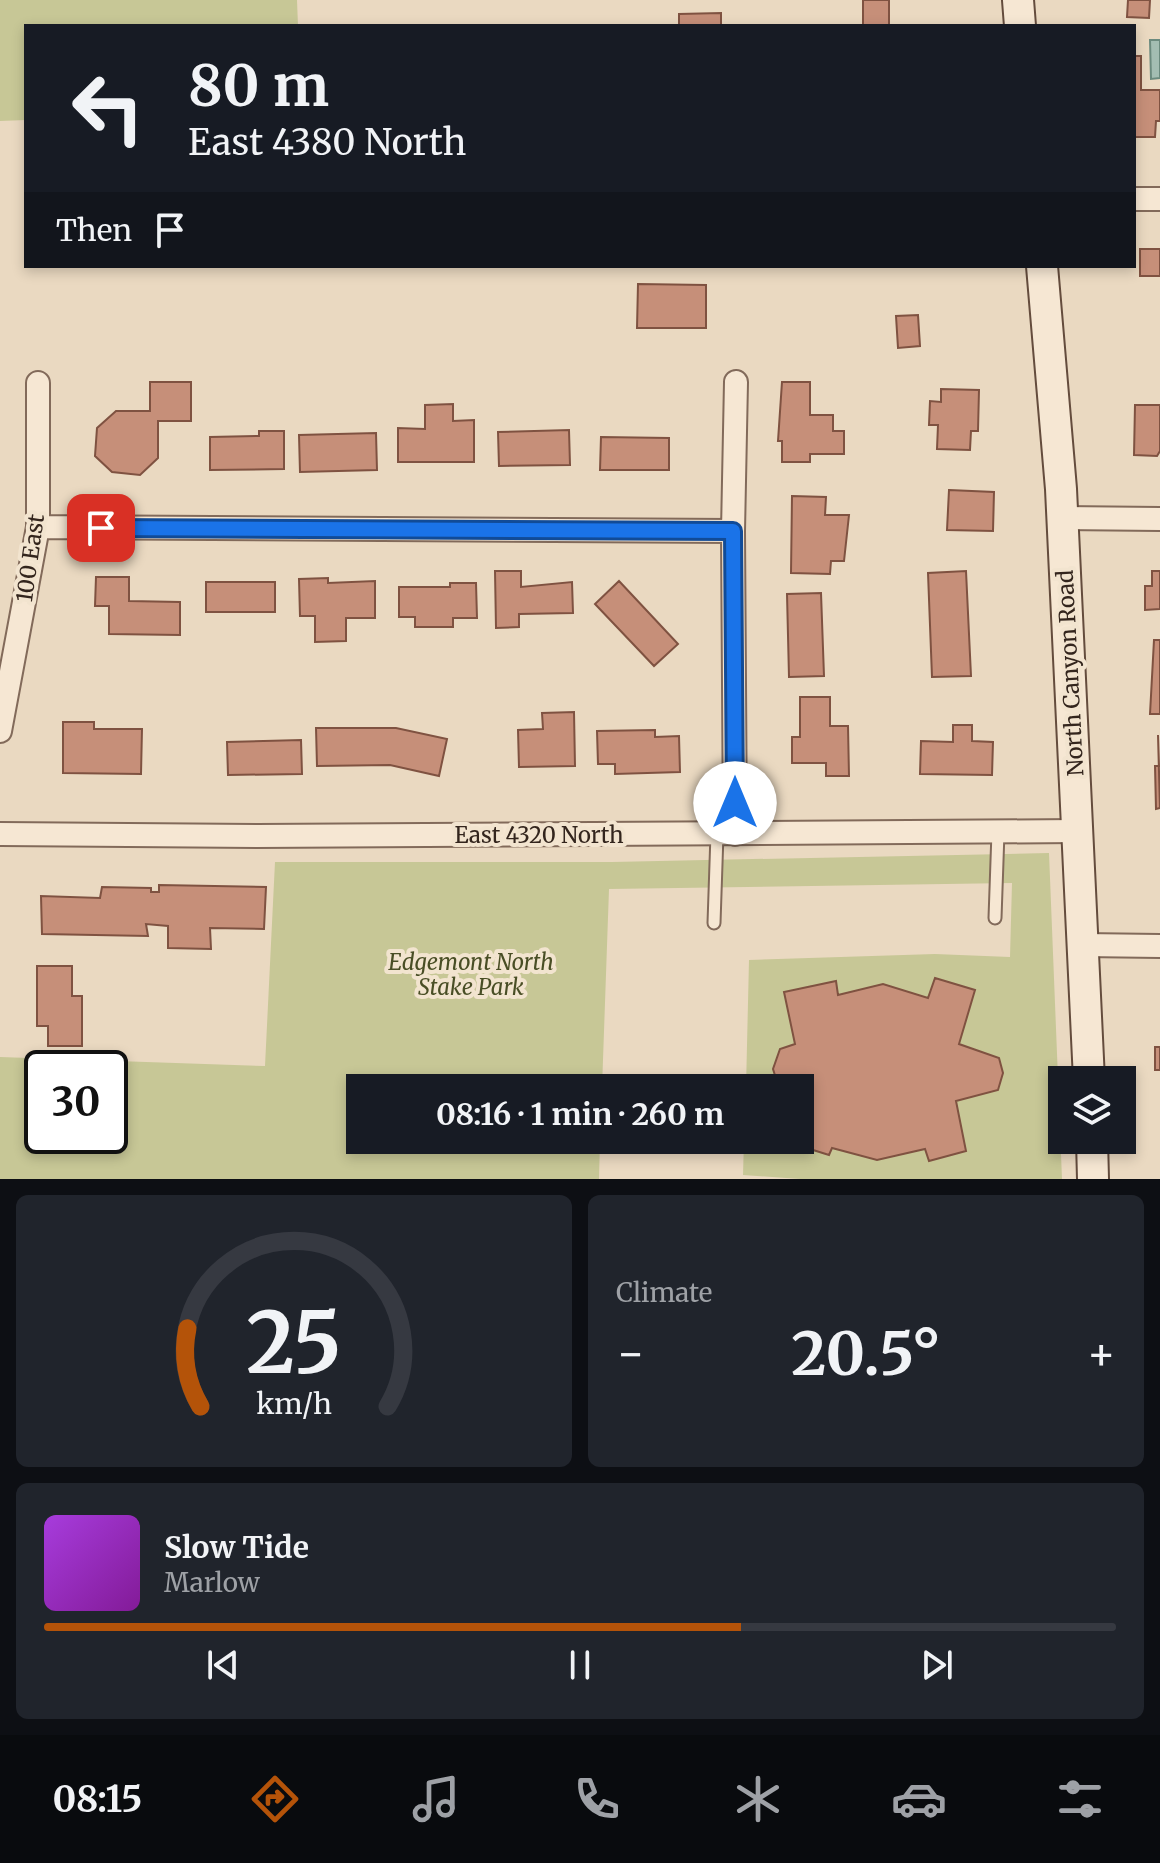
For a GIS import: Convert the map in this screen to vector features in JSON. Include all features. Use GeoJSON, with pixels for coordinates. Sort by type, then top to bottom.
{"type":"FeatureCollection","features":[{"type":"Feature","properties":{"kind":"main road"},"geometry":{"type":"LineString","coordinates":[[1018,0],[1020,24]]}},
{"type":"Feature","properties":{"kind":"main road","name":"North Canyon Road"},"geometry":{"type":"LineString","coordinates":[[1042,268],[1062,518],[1088,1066]]}},
{"type":"Feature","properties":{"kind":"main road"},"geometry":{"type":"LineString","coordinates":[[1092,1154],[1093,1179]]}},
{"type":"Feature","properties":{"kind":"street"},"geometry":{"type":"LineString","coordinates":[[1136,199],[1160,199]]}},
{"type":"Feature","properties":{"kind":"street"},"geometry":{"type":"LineString","coordinates":[[726,834],[736,382]]}},
{"type":"Feature","properties":{"kind":"street","name":"100 East"},"geometry":{"type":"LineString","coordinates":[[0,731],[38,527],[38,383]]}},
{"type":"Feature","properties":{"kind":"street"},"geometry":{"type":"LineString","coordinates":[[1062,518],[1160,519]]}},
{"type":"Feature","properties":{"kind":"street"},"geometry":{"type":"LineString","coordinates":[[38,527],[733,531]]}},
{"type":"Feature","properties":{"kind":"street","name":"East 4320 North"},"geometry":{"type":"LineString","coordinates":[[0,834],[1078,831]]}},
{"type":"Feature","properties":{"kind":"street"},"geometry":{"type":"LineString","coordinates":[[1083,945],[1160,946]]}},
{"type":"Feature","properties":{"kind":"lane"},"geometry":{"type":"LineString","coordinates":[[995,918],[998,832]]}},
{"type":"Feature","properties":{"kind":"lane"},"geometry":{"type":"LineString","coordinates":[[714,923],[726,834]]}},
{"type":"Feature","properties":{"kind":"green space"},"geometry":{"type":"Polygon","coordinates":[[[0,0],[297,0],[298,24],[24,24],[24,120],[0,121],[0,0]]]}},
{"type":"Feature","properties":{"kind":"green space","name":"Edgemont North Stake Park"},"geometry":{"type":"Polygon","coordinates":[[[1049,853],[1057,1066],[1048,1066],[1048,1154],[1061,1154],[1062,1179],[800,1179],[743,1175],[744,1154],[814,1154],[814,1074],[746,1074],[749,960],[935,954],[1010,957],[1012,883],[609,889],[602,1074],[346,1074],[346,1154],[600,1154],[599,1179],[0,1179],[0,1057],[24,1058],[24,1154],[128,1154],[128,1061],[265,1066],[275,862],[612,862],[1049,853]]]}},
{"type":"Feature","properties":{"kind":"shaded area"},"geometry":{"type":"Polygon","coordinates":[[[1150,40],[1160,40],[1160,78],[1151,79],[1150,40]]]}},
{"type":"Feature","properties":{"kind":"building"},"geometry":{"type":"Polygon","coordinates":[[[863,0],[889,0],[889,24],[863,24],[863,0]]]}},
{"type":"Feature","properties":{"kind":"building"},"geometry":{"type":"Polygon","coordinates":[[[1128,0],[1150,0],[1149,18],[1127,17],[1128,0]]]}},
{"type":"Feature","properties":{"kind":"building"},"geometry":{"type":"Polygon","coordinates":[[[721,13],[721,24],[679,24],[679,14],[721,13]]]}},
{"type":"Feature","properties":{"kind":"building"},"geometry":{"type":"Polygon","coordinates":[[[1136,56],[1141,56],[1141,90],[1160,90],[1160,121],[1156,121],[1155,137],[1136,137],[1136,56]]]}},
{"type":"Feature","properties":{"kind":"building"},"geometry":{"type":"Polygon","coordinates":[[[1140,249],[1160,249],[1160,276],[1140,276],[1140,249]]]}},
{"type":"Feature","properties":{"kind":"building"},"geometry":{"type":"Polygon","coordinates":[[[638,284],[706,285],[706,328],[637,328],[638,284]]]}},
{"type":"Feature","properties":{"kind":"building"},"geometry":{"type":"Polygon","coordinates":[[[918,315],[920,346],[898,348],[896,316],[918,315]]]}},
{"type":"Feature","properties":{"kind":"building"},"geometry":{"type":"Polygon","coordinates":[[[150,382],[191,382],[191,421],[158,421],[158,458],[140,475],[112,472],[95,456],[97,428],[116,411],[150,411],[150,382]]]}},
{"type":"Feature","properties":{"kind":"building"},"geometry":{"type":"Polygon","coordinates":[[[782,382],[810,382],[810,415],[833,415],[833,431],[844,431],[844,454],[810,454],[810,462],[782,462],[782,441],[778,441],[782,382]]]}},
{"type":"Feature","properties":{"kind":"building"},"geometry":{"type":"Polygon","coordinates":[[[941,389],[979,390],[978,431],[971,431],[970,450],[937,449],[938,425],[929,425],[930,401],[941,402],[941,389]]]}},
{"type":"Feature","properties":{"kind":"building"},"geometry":{"type":"Polygon","coordinates":[[[453,404],[453,421],[474,420],[474,462],[398,462],[398,428],[425,429],[425,405],[453,404]]]}},
{"type":"Feature","properties":{"kind":"building"},"geometry":{"type":"Polygon","coordinates":[[[1135,405],[1160,405],[1160,451],[1157,456],[1134,455],[1135,405]]]}},
{"type":"Feature","properties":{"kind":"building"},"geometry":{"type":"Polygon","coordinates":[[[569,430],[570,465],[499,466],[498,432],[569,430]]]}},
{"type":"Feature","properties":{"kind":"building"},"geometry":{"type":"Polygon","coordinates":[[[259,431],[284,431],[284,469],[210,470],[210,437],[259,436],[259,431]]]}},
{"type":"Feature","properties":{"kind":"building"},"geometry":{"type":"Polygon","coordinates":[[[376,433],[377,470],[300,472],[299,435],[376,433]]]}},
{"type":"Feature","properties":{"kind":"building"},"geometry":{"type":"Polygon","coordinates":[[[601,437],[669,438],[669,470],[600,470],[601,437]]]}},
{"type":"Feature","properties":{"kind":"building"},"geometry":{"type":"Polygon","coordinates":[[[949,490],[994,492],[993,531],[947,530],[949,490]]]}},
{"type":"Feature","properties":{"kind":"building"},"geometry":{"type":"Polygon","coordinates":[[[792,496],[826,497],[825,515],[849,515],[844,561],[831,561],[830,574],[791,573],[792,496]]]}},
{"type":"Feature","properties":{"kind":"building"},"geometry":{"type":"Polygon","coordinates":[[[495,571],[521,571],[521,587],[572,582],[573,613],[519,614],[519,627],[496,628],[495,571]]]}},
{"type":"Feature","properties":{"kind":"building"},"geometry":{"type":"Polygon","coordinates":[[[966,571],[971,676],[932,677],[928,573],[966,571]]]}},
{"type":"Feature","properties":{"kind":"building"},"geometry":{"type":"Polygon","coordinates":[[[1152,571],[1160,571],[1160,609],[1145,610],[1145,586],[1152,586],[1152,571]]]}},
{"type":"Feature","properties":{"kind":"building"},"geometry":{"type":"Polygon","coordinates":[[[96,577],[129,577],[129,601],[180,602],[180,635],[109,634],[109,606],[95,606],[96,577]]]}},
{"type":"Feature","properties":{"kind":"building"},"geometry":{"type":"Polygon","coordinates":[[[328,578],[328,583],[375,581],[375,618],[346,618],[346,641],[315,642],[315,616],[300,616],[299,579],[328,578]]]}},
{"type":"Feature","properties":{"kind":"building"},"geometry":{"type":"Polygon","coordinates":[[[619,581],[678,644],[654,666],[595,604],[619,581]]]}},
{"type":"Feature","properties":{"kind":"building"},"geometry":{"type":"Polygon","coordinates":[[[206,582],[275,582],[275,612],[206,612],[206,582]]]}},
{"type":"Feature","properties":{"kind":"building"},"geometry":{"type":"Polygon","coordinates":[[[450,583],[476,583],[477,618],[453,618],[453,627],[415,627],[415,617],[399,617],[399,587],[450,587],[450,583]]]}},
{"type":"Feature","properties":{"kind":"building"},"geometry":{"type":"Polygon","coordinates":[[[821,593],[824,676],[789,677],[787,594],[821,593]]]}},
{"type":"Feature","properties":{"kind":"building"},"geometry":{"type":"Polygon","coordinates":[[[1154,640],[1160,640],[1160,714],[1150,714],[1154,640]]]}},
{"type":"Feature","properties":{"kind":"building"},"geometry":{"type":"Polygon","coordinates":[[[800,697],[830,697],[830,726],[848,726],[849,776],[826,776],[826,763],[792,763],[792,737],[800,737],[800,697]]]}},
{"type":"Feature","properties":{"kind":"building"},"geometry":{"type":"Polygon","coordinates":[[[574,712],[575,766],[519,767],[518,730],[543,729],[542,713],[574,712]]]}},
{"type":"Feature","properties":{"kind":"building"},"geometry":{"type":"Polygon","coordinates":[[[63,722],[94,722],[94,729],[142,729],[141,774],[63,773],[63,722]]]}},
{"type":"Feature","properties":{"kind":"building"},"geometry":{"type":"Polygon","coordinates":[[[953,725],[972,725],[972,741],[993,742],[992,775],[920,774],[921,741],[953,742],[953,725]]]}},
{"type":"Feature","properties":{"kind":"building"},"geometry":{"type":"Polygon","coordinates":[[[316,728],[396,728],[447,739],[439,776],[390,765],[317,766],[316,728]]]}},
{"type":"Feature","properties":{"kind":"building"},"geometry":{"type":"Polygon","coordinates":[[[655,730],[655,737],[679,736],[680,772],[615,774],[615,764],[598,764],[597,731],[655,730]]]}},
{"type":"Feature","properties":{"kind":"building"},"geometry":{"type":"Polygon","coordinates":[[[301,740],[302,774],[228,775],[227,742],[301,740]]]}},
{"type":"Feature","properties":{"kind":"building"},"geometry":{"type":"Polygon","coordinates":[[[1155,766],[1159,766],[1160,808],[1156,809],[1155,766]]]}},
{"type":"Feature","properties":{"kind":"building"},"geometry":{"type":"Polygon","coordinates":[[[159,885],[266,887],[264,929],[210,928],[211,949],[168,948],[168,926],[146,924],[148,936],[42,934],[41,896],[100,898],[102,887],[151,888],[151,892],[159,892],[159,885]]]}},
{"type":"Feature","properties":{"kind":"building"},"geometry":{"type":"Polygon","coordinates":[[[37,966],[72,966],[72,996],[82,996],[82,1046],[48,1046],[48,1026],[37,1026],[37,966]]]}},
{"type":"Feature","properties":{"kind":"building"},"geometry":{"type":"Polygon","coordinates":[[[935,978],[975,990],[959,1044],[999,1058],[1003,1073],[998,1090],[956,1101],[966,1151],[929,1161],[925,1149],[877,1160],[832,1148],[829,1155],[814,1150],[814,1074],[775,1074],[773,1069],[780,1049],[795,1044],[784,992],[836,981],[838,995],[883,984],[928,998],[935,978]]]}},
{"type":"Feature","properties":{"kind":"building"},"geometry":{"type":"Polygon","coordinates":[[[1155,1047],[1160,1047],[1160,1070],[1155,1070],[1155,1047]]]}},
{"type":"Feature","properties":{"kind":"route"},"geometry":{"type":"LineString","coordinates":[[101,528],[733,531],[735,803]]}}]}
